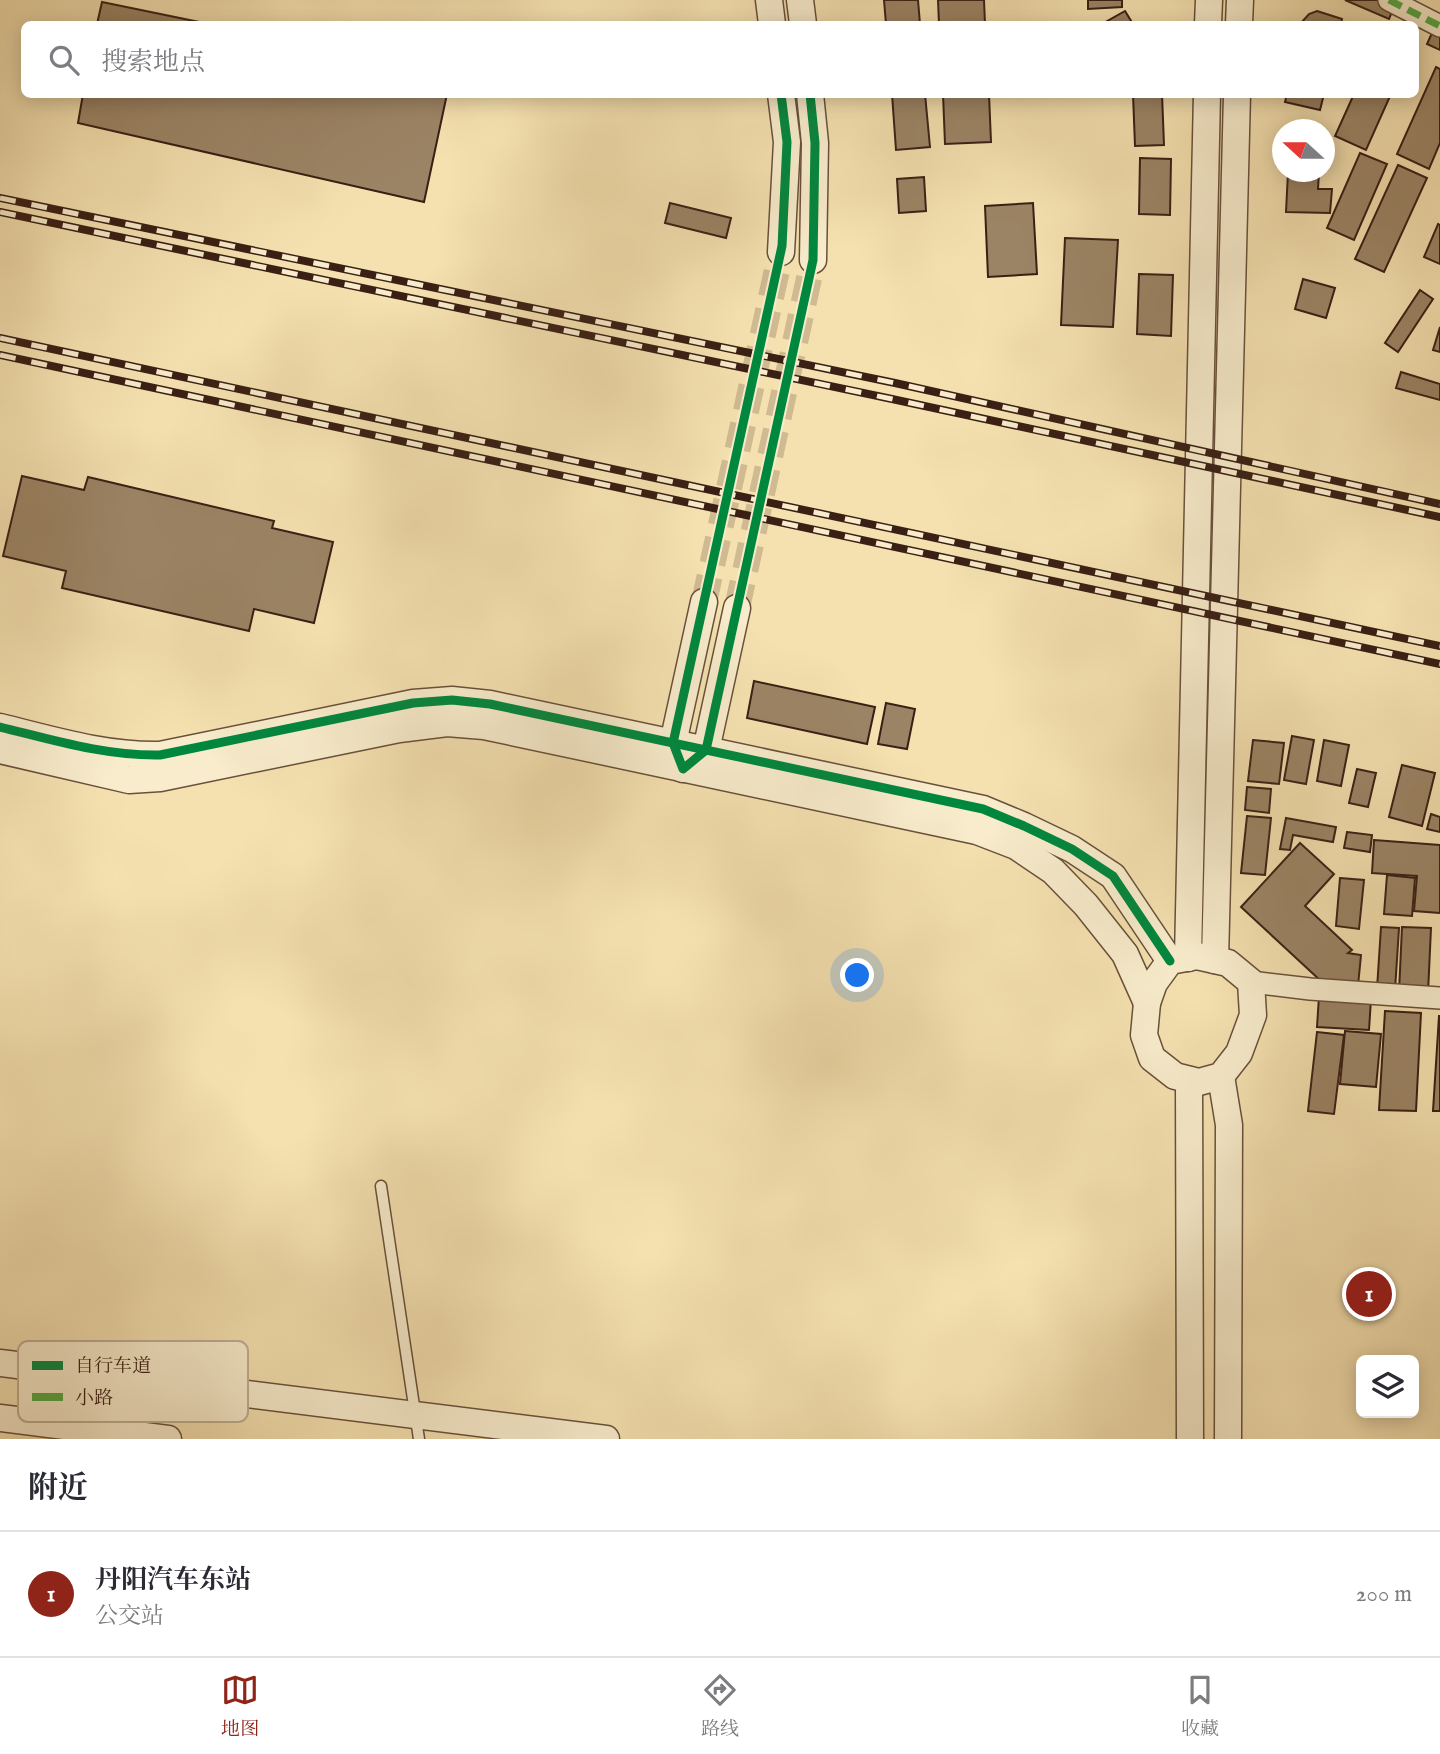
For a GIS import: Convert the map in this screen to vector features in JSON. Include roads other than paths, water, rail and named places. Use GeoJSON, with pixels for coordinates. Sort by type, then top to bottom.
{"type":"FeatureCollection","features":[{"type":"Feature","properties":{"kind":"street"},"geometry":{"type":"LineString","coordinates":[[769,0],[772,21]]}},
{"type":"Feature","properties":{"kind":"street"},"geometry":{"type":"LineString","coordinates":[[800,0],[803,21]]}},
{"type":"Feature","properties":{"kind":"street"},"geometry":{"type":"LineString","coordinates":[[1208,21],[1209,0]]}},
{"type":"Feature","properties":{"kind":"street"},"geometry":{"type":"LineString","coordinates":[[1239,21],[1240,0]]}},
{"type":"Feature","properties":{"kind":"street"},"geometry":{"type":"LineString","coordinates":[[1389,0],[1440,26]]}},
{"type":"Feature","properties":{"kind":"street"},"geometry":{"type":"LineString","coordinates":[[781,252],[787,142],[782,98]]}},
{"type":"Feature","properties":{"kind":"street"},"geometry":{"type":"LineString","coordinates":[[810,98],[815,143],[813,260]]}},
{"type":"Feature","properties":{"kind":"street"},"geometry":{"type":"LineString","coordinates":[[1179,960],[1207,98]]}},
{"type":"Feature","properties":{"kind":"street"},"geometry":{"type":"LineString","coordinates":[[1215,960],[1237,98]]}},
{"type":"Feature","properties":{"kind":"street"},"geometry":{"type":"LineString","coordinates":[[683,769],[673,743],[704,602]]}},
{"type":"Feature","properties":{"kind":"street"},"geometry":{"type":"LineString","coordinates":[[683,769],[706,750],[737,608]]}},
{"type":"Feature","properties":{"kind":"street"},"geometry":{"type":"LineString","coordinates":[[0,727],[100,751],[132,756],[160,755],[412,703],[452,700],[490,704],[983,809],[1024,825],[1072,849],[1114,876],[1179,960]]}},
{"type":"Feature","properties":{"kind":"street"},"geometry":{"type":"LineString","coordinates":[[0,750],[129,780],[160,779],[399,729],[447,723],[484,726],[977,831],[1016,846],[1053,871],[1086,905],[1125,954],[1147,1003]]}},
{"type":"Feature","properties":{"kind":"street"},"geometry":{"type":"LineString","coordinates":[[1251,982],[1254,1015],[1239,1053],[1221,1076],[1199,1082],[1189,1080],[1175,1076],[1152,1058],[1144,1035],[1147,1003],[1154,983],[1179,960],[1197,956],[1228,963],[1251,982],[1440,998]]}},
{"type":"Feature","properties":{"kind":"street"},"geometry":{"type":"LineString","coordinates":[[1221,1076],[1229,1125],[1228,1439]]}},
{"type":"Feature","properties":{"kind":"street"},"geometry":{"type":"LineString","coordinates":[[1189,1080],[1190,1439]]}},
{"type":"Feature","properties":{"kind":"street"},"geometry":{"type":"LineString","coordinates":[[0,1363],[18,1366]]}},
{"type":"Feature","properties":{"kind":"street"},"geometry":{"type":"LineString","coordinates":[[248,1400],[417,1426],[606,1439]]}},
{"type":"Feature","properties":{"kind":"street"},"geometry":{"type":"LineString","coordinates":[[0,1418],[18,1420]]}},
{"type":"Feature","properties":{"kind":"street"},"geometry":{"type":"LineString","coordinates":[[32,1422],[169,1439]]}},
{"type":"Feature","properties":{"kind":"lane"},"geometry":{"type":"LineString","coordinates":[[381,1186],[417,1426]]}},
{"type":"Feature","properties":{"kind":"tunnel"},"geometry":{"type":"LineString","coordinates":[[704,602],[781,252]]}},
{"type":"Feature","properties":{"kind":"tunnel"},"geometry":{"type":"LineString","coordinates":[[737,608],[813,260]]}},
{"type":"Feature","properties":{"kind":"railway"},"geometry":{"type":"LineString","coordinates":[[0,198],[895,383],[1440,504]]}},
{"type":"Feature","properties":{"kind":"railway"},"geometry":{"type":"LineString","coordinates":[[0,212],[1440,517]]}},
{"type":"Feature","properties":{"kind":"railway"},"geometry":{"type":"LineString","coordinates":[[0,338],[1440,646]]}},
{"type":"Feature","properties":{"kind":"railway"},"geometry":{"type":"LineString","coordinates":[[0,355],[1440,664]]}},
{"type":"Feature","properties":{"kind":"place","name":"丹阳汽车东站"},"geometry":{"type":"Point","coordinates":[1369,1294]}}]}
